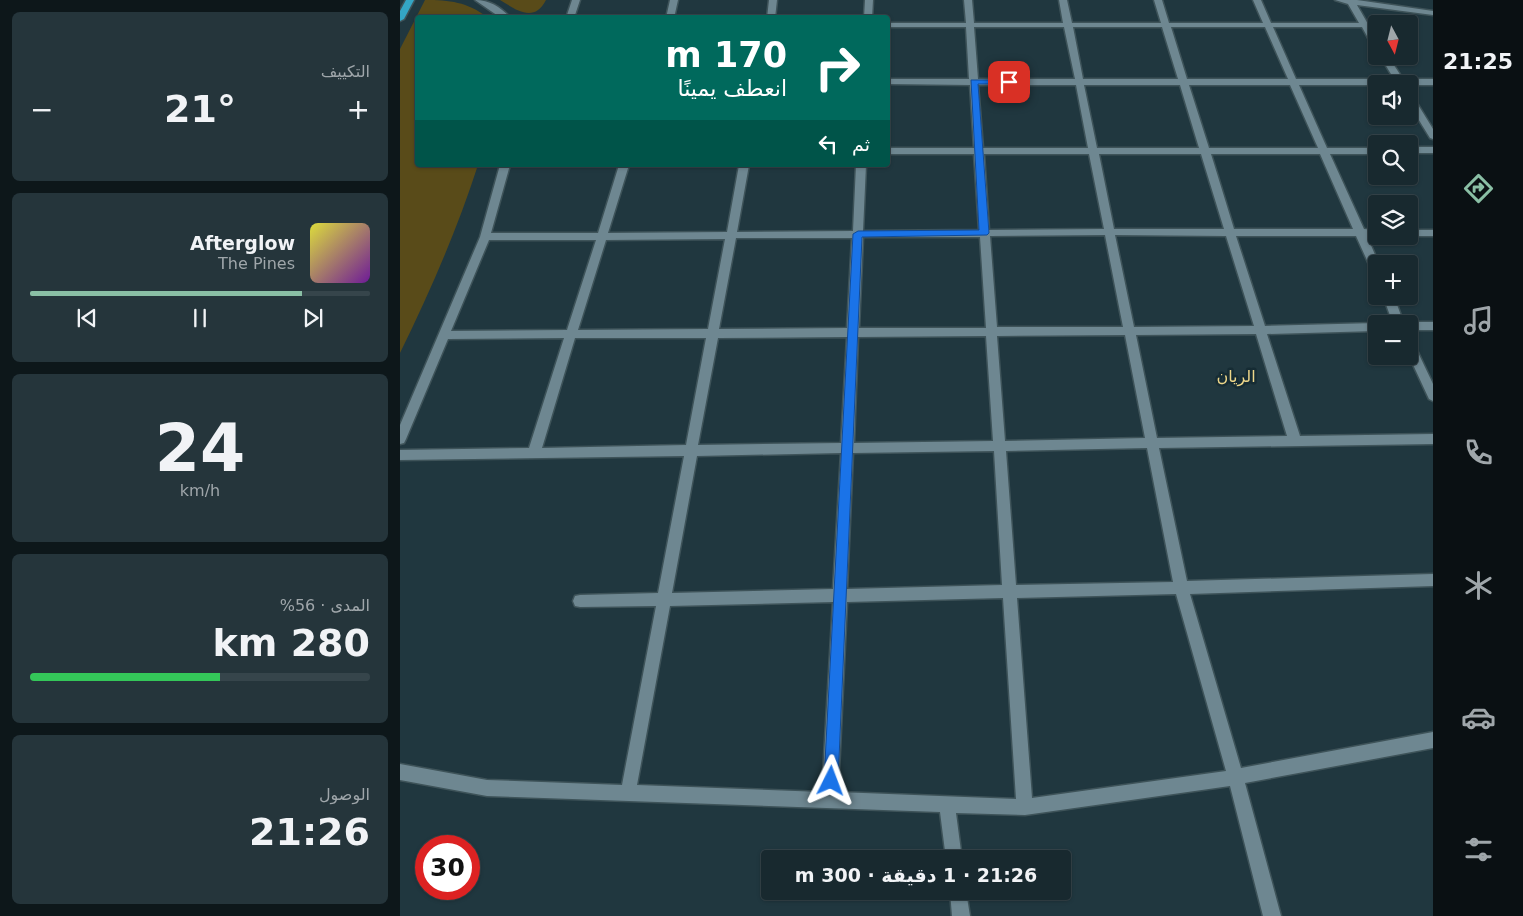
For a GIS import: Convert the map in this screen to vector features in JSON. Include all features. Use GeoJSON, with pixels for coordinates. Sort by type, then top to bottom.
{"type":"FeatureCollection","features":[{"type":"Feature","properties":{"kind":"main road"},"geometry":{"type":"LineString","coordinates":[[400,19],[410,0]]}},
{"type":"Feature","properties":{"kind":"street"},"geometry":{"type":"LineString","coordinates":[[479,0],[492,6],[503,15]]}},
{"type":"Feature","properties":{"kind":"street"},"geometry":{"type":"LineString","coordinates":[[571,15],[576,0]]}},
{"type":"Feature","properties":{"kind":"street"},"geometry":{"type":"LineString","coordinates":[[671,15],[674,0]]}},
{"type":"Feature","properties":{"kind":"street"},"geometry":{"type":"LineString","coordinates":[[772,15],[774,0]]}},
{"type":"Feature","properties":{"kind":"street"},"geometry":{"type":"LineString","coordinates":[[868,15],[869,0]]}},
{"type":"Feature","properties":{"kind":"street"},"geometry":{"type":"LineString","coordinates":[[968,0],[1025,807]]}},
{"type":"Feature","properties":{"kind":"street"},"geometry":{"type":"LineString","coordinates":[[1063,0],[1181,588],[1236,777],[1272,916]]}},
{"type":"Feature","properties":{"kind":"street"},"geometry":{"type":"LineString","coordinates":[[1158,0],[1295,441]]}},
{"type":"Feature","properties":{"kind":"street"},"geometry":{"type":"LineString","coordinates":[[1257,0],[1371,255]]}},
{"type":"Feature","properties":{"kind":"street"},"geometry":{"type":"LineString","coordinates":[[1339,0],[1433,13]]}},
{"type":"Feature","properties":{"kind":"street"},"geometry":{"type":"LineString","coordinates":[[1352,1],[1368,32]]}},
{"type":"Feature","properties":{"kind":"street"},"geometry":{"type":"LineString","coordinates":[[890,24],[1364,25]]}},
{"type":"Feature","properties":{"kind":"street"},"geometry":{"type":"LineString","coordinates":[[890,82],[1368,83]]}},
{"type":"Feature","properties":{"kind":"street"},"geometry":{"type":"LineString","coordinates":[[1418,82],[1433,82]]}},
{"type":"Feature","properties":{"kind":"street"},"geometry":{"type":"LineString","coordinates":[[1418,112],[1433,136]]}},
{"type":"Feature","properties":{"kind":"street"},"geometry":{"type":"LineString","coordinates":[[890,151],[1368,150]]}},
{"type":"Feature","properties":{"kind":"street"},"geometry":{"type":"LineString","coordinates":[[1418,150],[1433,150]]}},
{"type":"Feature","properties":{"kind":"street"},"geometry":{"type":"LineString","coordinates":[[400,439],[486,237],[504,167]]}},
{"type":"Feature","properties":{"kind":"street"},"geometry":{"type":"LineString","coordinates":[[534,453],[623,167]]}},
{"type":"Feature","properties":{"kind":"street"},"geometry":{"type":"LineString","coordinates":[[628,793],[744,167]]}},
{"type":"Feature","properties":{"kind":"street"},"geometry":{"type":"LineString","coordinates":[[830,800],[861,167]]}},
{"type":"Feature","properties":{"kind":"street"},"geometry":{"type":"LineString","coordinates":[[486,237],[1110,232],[1368,233]]}},
{"type":"Feature","properties":{"kind":"street"},"geometry":{"type":"LineString","coordinates":[[1418,233],[1433,233]]}},
{"type":"Feature","properties":{"kind":"street"},"geometry":{"type":"LineString","coordinates":[[1418,326],[1433,326]]}},
{"type":"Feature","properties":{"kind":"street"},"geometry":{"type":"LineString","coordinates":[[444,335],[1260,330],[1368,327]]}},
{"type":"Feature","properties":{"kind":"street"},"geometry":{"type":"LineString","coordinates":[[1418,364],[1433,396]]}},
{"type":"Feature","properties":{"kind":"street"},"geometry":{"type":"LineString","coordinates":[[400,455],[1433,439]]}},
{"type":"Feature","properties":{"kind":"street"},"geometry":{"type":"LineString","coordinates":[[580,601],[1181,588],[1433,580]]}},
{"type":"Feature","properties":{"kind":"street"},"geometry":{"type":"LineString","coordinates":[[400,772],[487,788],[1025,807],[1236,777],[1433,740]]}},
{"type":"Feature","properties":{"kind":"street"},"geometry":{"type":"LineString","coordinates":[[947,805],[953,850]]}},
{"type":"Feature","properties":{"kind":"street"},"geometry":{"type":"LineString","coordinates":[[959,900],[961,916]]}},
{"type":"Feature","properties":{"kind":"shaded area"},"geometry":{"type":"Polygon","coordinates":[[[425,0],[458,3],[484,15],[417,15],[425,0]]]}},
{"type":"Feature","properties":{"kind":"shaded area"},"geometry":{"type":"Polygon","coordinates":[[[500,0],[546,0],[541,7],[530,13],[518,10],[500,0]]]}},
{"type":"Feature","properties":{"kind":"shaded area"},"geometry":{"type":"Polygon","coordinates":[[[415,20],[415,167],[477,167],[442,260],[400,353],[400,49],[415,20]]]}},
{"type":"Feature","properties":{"kind":"district","name":"الريان"},"geometry":{"type":"Point","coordinates":[1236,376]}},
{"type":"Feature","properties":{"kind":"route"},"geometry":{"type":"LineString","coordinates":[[831,781],[858,234],[984,233],[973,82],[1009,82]]}}]}
